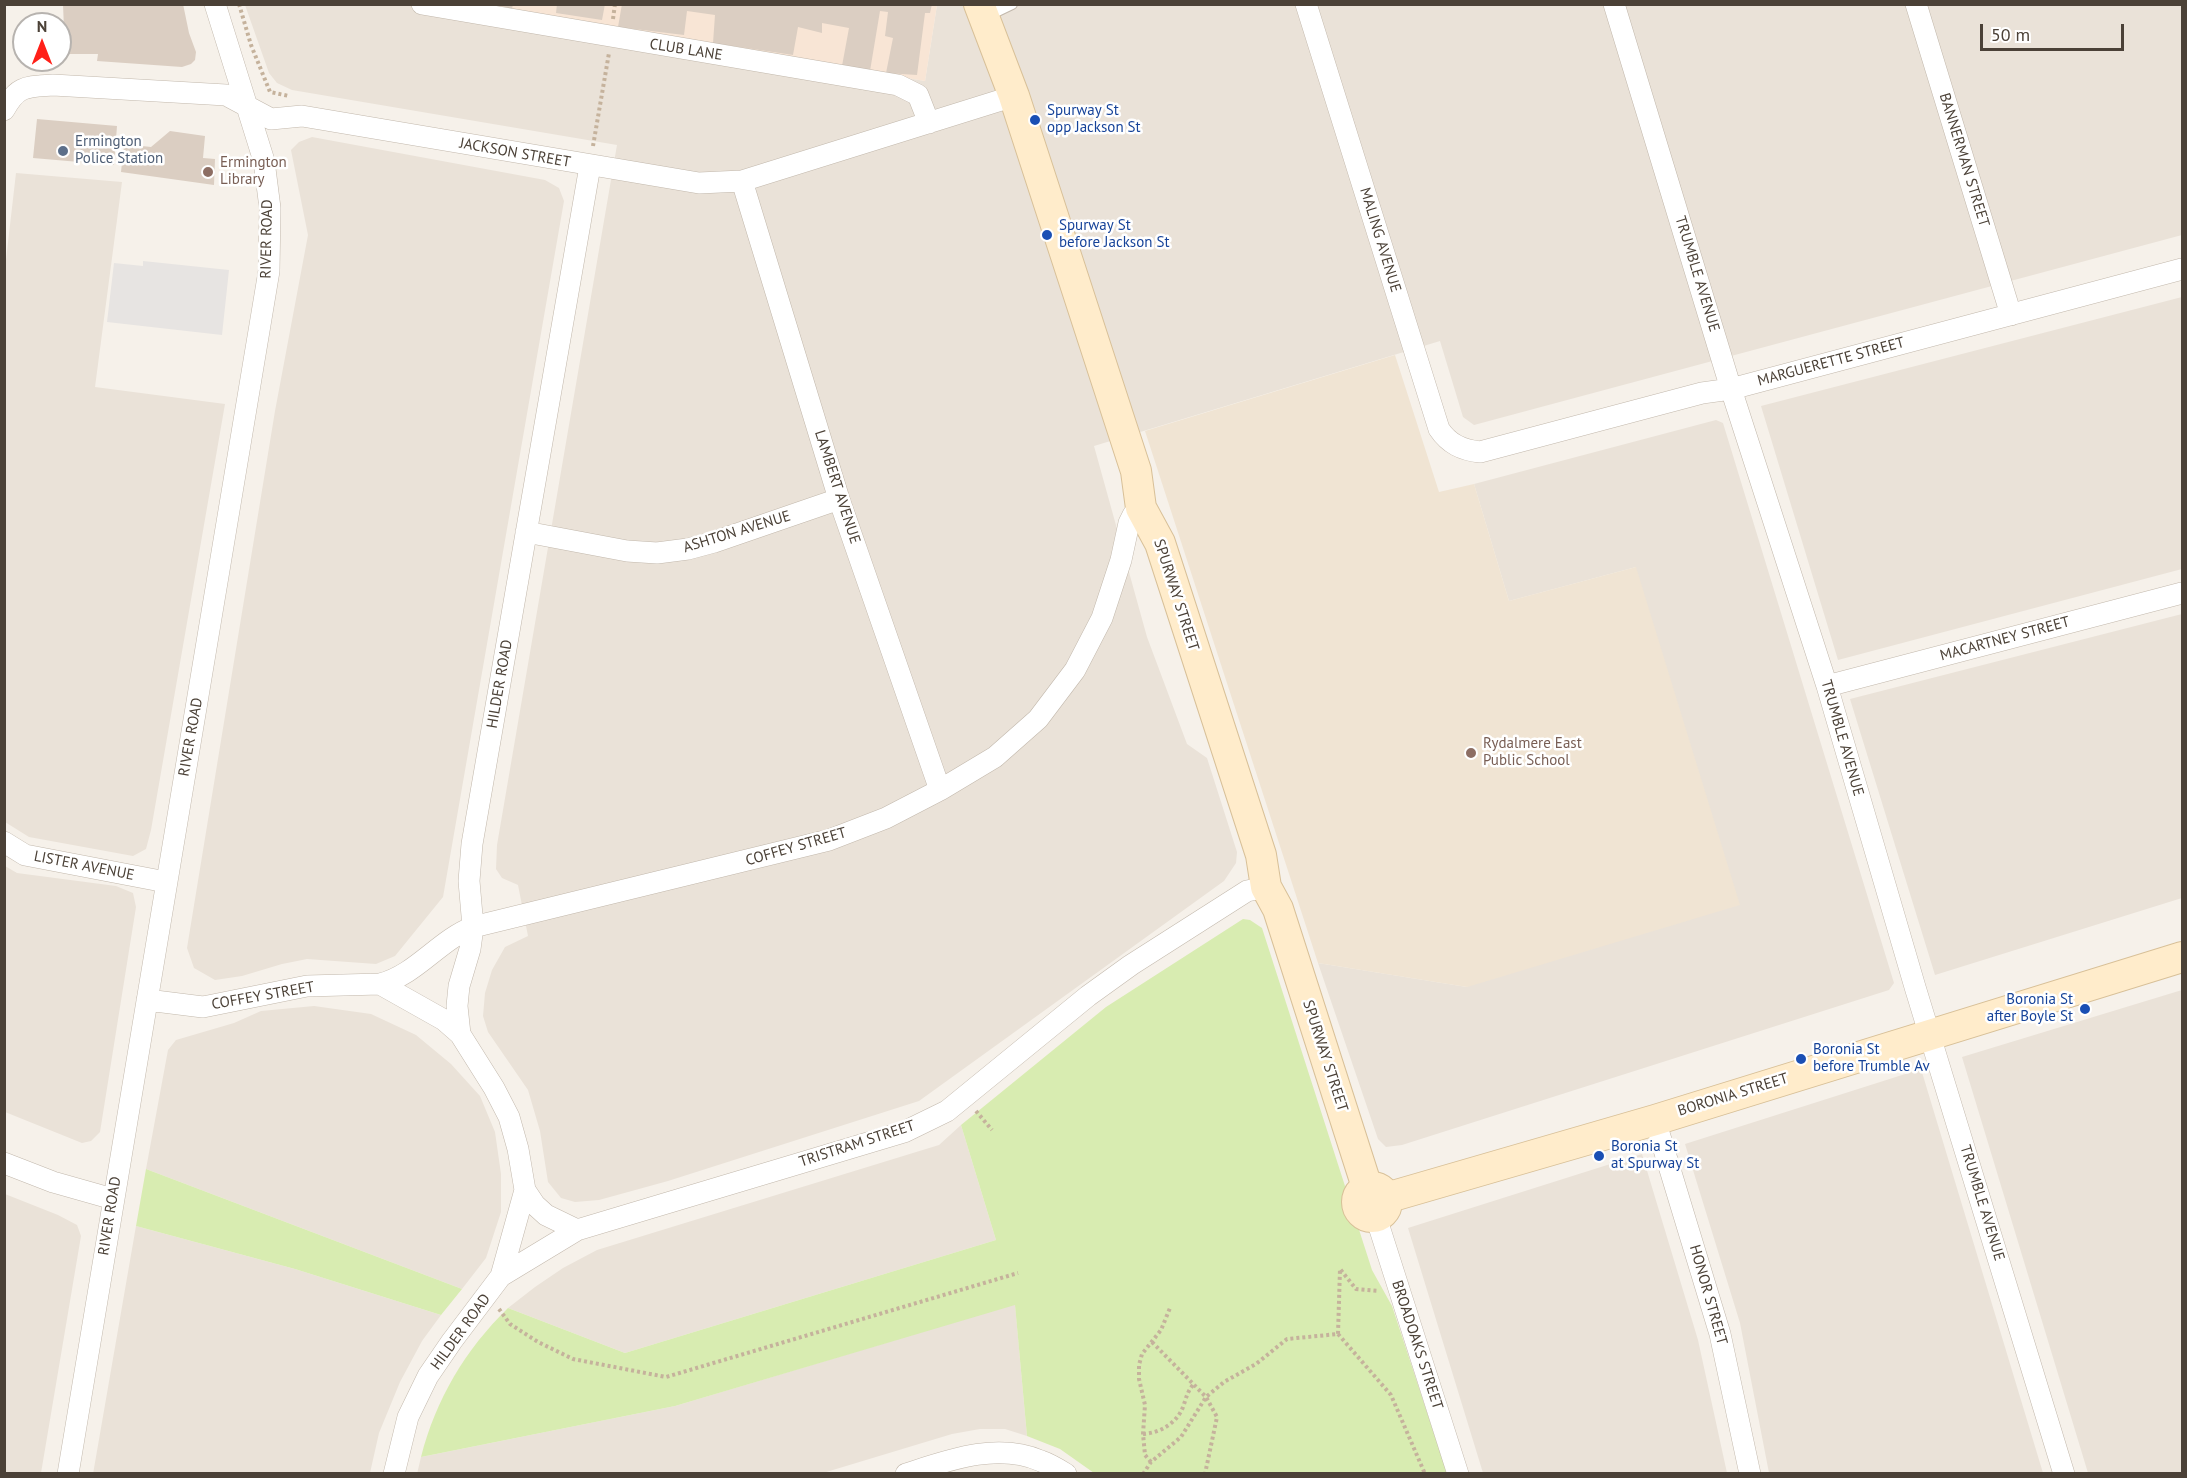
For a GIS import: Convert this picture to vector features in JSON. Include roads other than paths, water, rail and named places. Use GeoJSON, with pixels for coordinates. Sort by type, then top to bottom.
{"type":"FeatureCollection","features":[{"type":"Feature","properties":{"kind":"street","name":"RIVER ROAD"},"geometry":{"type":"LineString","coordinates":[[68,1473],[269,271],[270,208],[264,161],[215,4]]}},
{"type":"Feature","properties":{"kind":"street","name":"CLUB LANE"},"geometry":{"type":"LineString","coordinates":[[422,4],[898,85],[918,95],[929,123]]}},
{"type":"Feature","properties":{"kind":"street","name":"MALING AVENUE"},"geometry":{"type":"LineString","coordinates":[[1306,4],[1439,429],[1445,439],[1455,446],[1467,451],[1480,452]]}},
{"type":"Feature","properties":{"kind":"street","name":"TRUMBLE AVENUE"},"geometry":{"type":"LineString","coordinates":[[1614,4],[1731,389],[1827,686],[1930,1035],[2064,1473]]}},
{"type":"Feature","properties":{"kind":"street","name":"BANNERMAN STREET"},"geometry":{"type":"LineString","coordinates":[[1916,4],[2011,315]]}},
{"type":"Feature","properties":{"kind":"street","name":"SPURWAY STREET"},"geometry":{"type":"LineString","coordinates":[[981,11],[1014,96],[1136,471],[1141,508],[1160,543],[1261,855],[1266,887],[1278,909],[1377,1201]]}},
{"type":"Feature","properties":{"kind":"street","name":"JACKSON STREET"},"geometry":{"type":"LineString","coordinates":[[9,102],[28,87],[52,85],[226,95],[271,119],[302,116],[591,158],[699,183],[742,181],[1014,96]]}},
{"type":"Feature","properties":{"kind":"street","name":"HILDER ROAD"},"geometry":{"type":"LineString","coordinates":[[578,1230],[546,1215],[535,1205],[525,1190],[518,1149],[509,1117],[494,1088],[460,1034],[457,1006],[459,986],[474,927],[469,881],[472,844],[591,158]]}},
{"type":"Feature","properties":{"kind":"street","name":"LAMBERT AVENUE"},"geometry":{"type":"LineString","coordinates":[[742,181],[839,499],[939,790]]}},
{"type":"Feature","properties":{"kind":"street","name":"MARGUERETTE STREET"},"geometry":{"type":"LineString","coordinates":[[1480,452],[1702,393],[1731,389],[2182,269]]}},
{"type":"Feature","properties":{"kind":"street","name":"ASHTON AVENUE"},"geometry":{"type":"LineString","coordinates":[[526,532],[627,551],[657,553],[688,549],[714,542],[839,499]]}},
{"type":"Feature","properties":{"kind":"street","name":"COFFEY STREET"},"geometry":{"type":"LineString","coordinates":[[147,1000],[203,1007],[307,986],[391,982],[453,936],[474,927],[829,840],[886,818],[995,757],[1038,719],[1075,670],[1102,618],[1121,560],[1131,518],[1141,508]]}},
{"type":"Feature","properties":{"kind":"street","name":"MACARTNEY STREET"},"geometry":{"type":"LineString","coordinates":[[1827,686],[2182,593]]}},
{"type":"Feature","properties":{"kind":"street","name":"LISTER AVENUE"},"geometry":{"type":"LineString","coordinates":[[4,842],[25,855],[166,882]]}},
{"type":"Feature","properties":{"kind":"street","name":"TRISTRAM STREET"},"geometry":{"type":"LineString","coordinates":[[501,1276],[578,1230],[904,1132],[947,1111],[1088,996],[1131,965],[1247,891],[1266,887]]}},
{"type":"Feature","properties":{"kind":"street","name":"BORONIA STREET"},"geometry":{"type":"LineString","coordinates":[[1377,1201],[1655,1120],[2182,957]]}},
{"type":"Feature","properties":{"kind":"street"},"geometry":{"type":"LineString","coordinates":[[380,984],[444,1020],[460,1034]]}},
{"type":"Feature","properties":{"kind":"street","name":"HONOR STREET"},"geometry":{"type":"LineString","coordinates":[[1655,1120],[1720,1334],[1750,1473]]}},
{"type":"Feature","properties":{"kind":"street"},"geometry":{"type":"LineString","coordinates":[[4,1163],[61,1185],[113,1199]]}},
{"type":"Feature","properties":{"kind":"street","name":"HILDER ROAD"},"geometry":{"type":"LineString","coordinates":[[394,1473],[408,1417],[428,1376],[501,1276],[525,1190]]}},
{"type":"Feature","properties":{"kind":"street","name":"BROADOAKS STREET"},"geometry":{"type":"LineString","coordinates":[[1377,1201],[1399,1291],[1458,1473]]}},
{"type":"Feature","properties":{"kind":"street"},"geometry":{"type":"LineString","coordinates":[[906,1473],[965,1455],[1006,1453],[1039,1460],[1066,1473]]}},
{"type":"Feature","properties":{"kind":"lane"},"geometry":{"type":"LineString","coordinates":[[981,11],[1012,4]]}},
{"type":"Feature","properties":{"kind":"place","name":"Spurway St opp Jackson St"},"geometry":{"type":"Point","coordinates":[1035,120]}},
{"type":"Feature","properties":{"kind":"place","name":"Ermington Police Station"},"geometry":{"type":"Point","coordinates":[63,151]}},
{"type":"Feature","properties":{"kind":"place","name":"Ermington Library"},"geometry":{"type":"Point","coordinates":[208,172]}},
{"type":"Feature","properties":{"kind":"place","name":"Spurway St before Jackson St"},"geometry":{"type":"Point","coordinates":[1047,235]}},
{"type":"Feature","properties":{"kind":"place","name":"Rydalmere East Public School"},"geometry":{"type":"Point","coordinates":[1471,753]}},
{"type":"Feature","properties":{"kind":"place","name":"Boronia St after Boyle St"},"geometry":{"type":"Point","coordinates":[2085,1009]}},
{"type":"Feature","properties":{"kind":"place","name":"Boronia St before Trumble Av"},"geometry":{"type":"Point","coordinates":[1801,1059]}},
{"type":"Feature","properties":{"kind":"place","name":"Boronia St at Spurway St"},"geometry":{"type":"Point","coordinates":[1599,1156]}}]}
